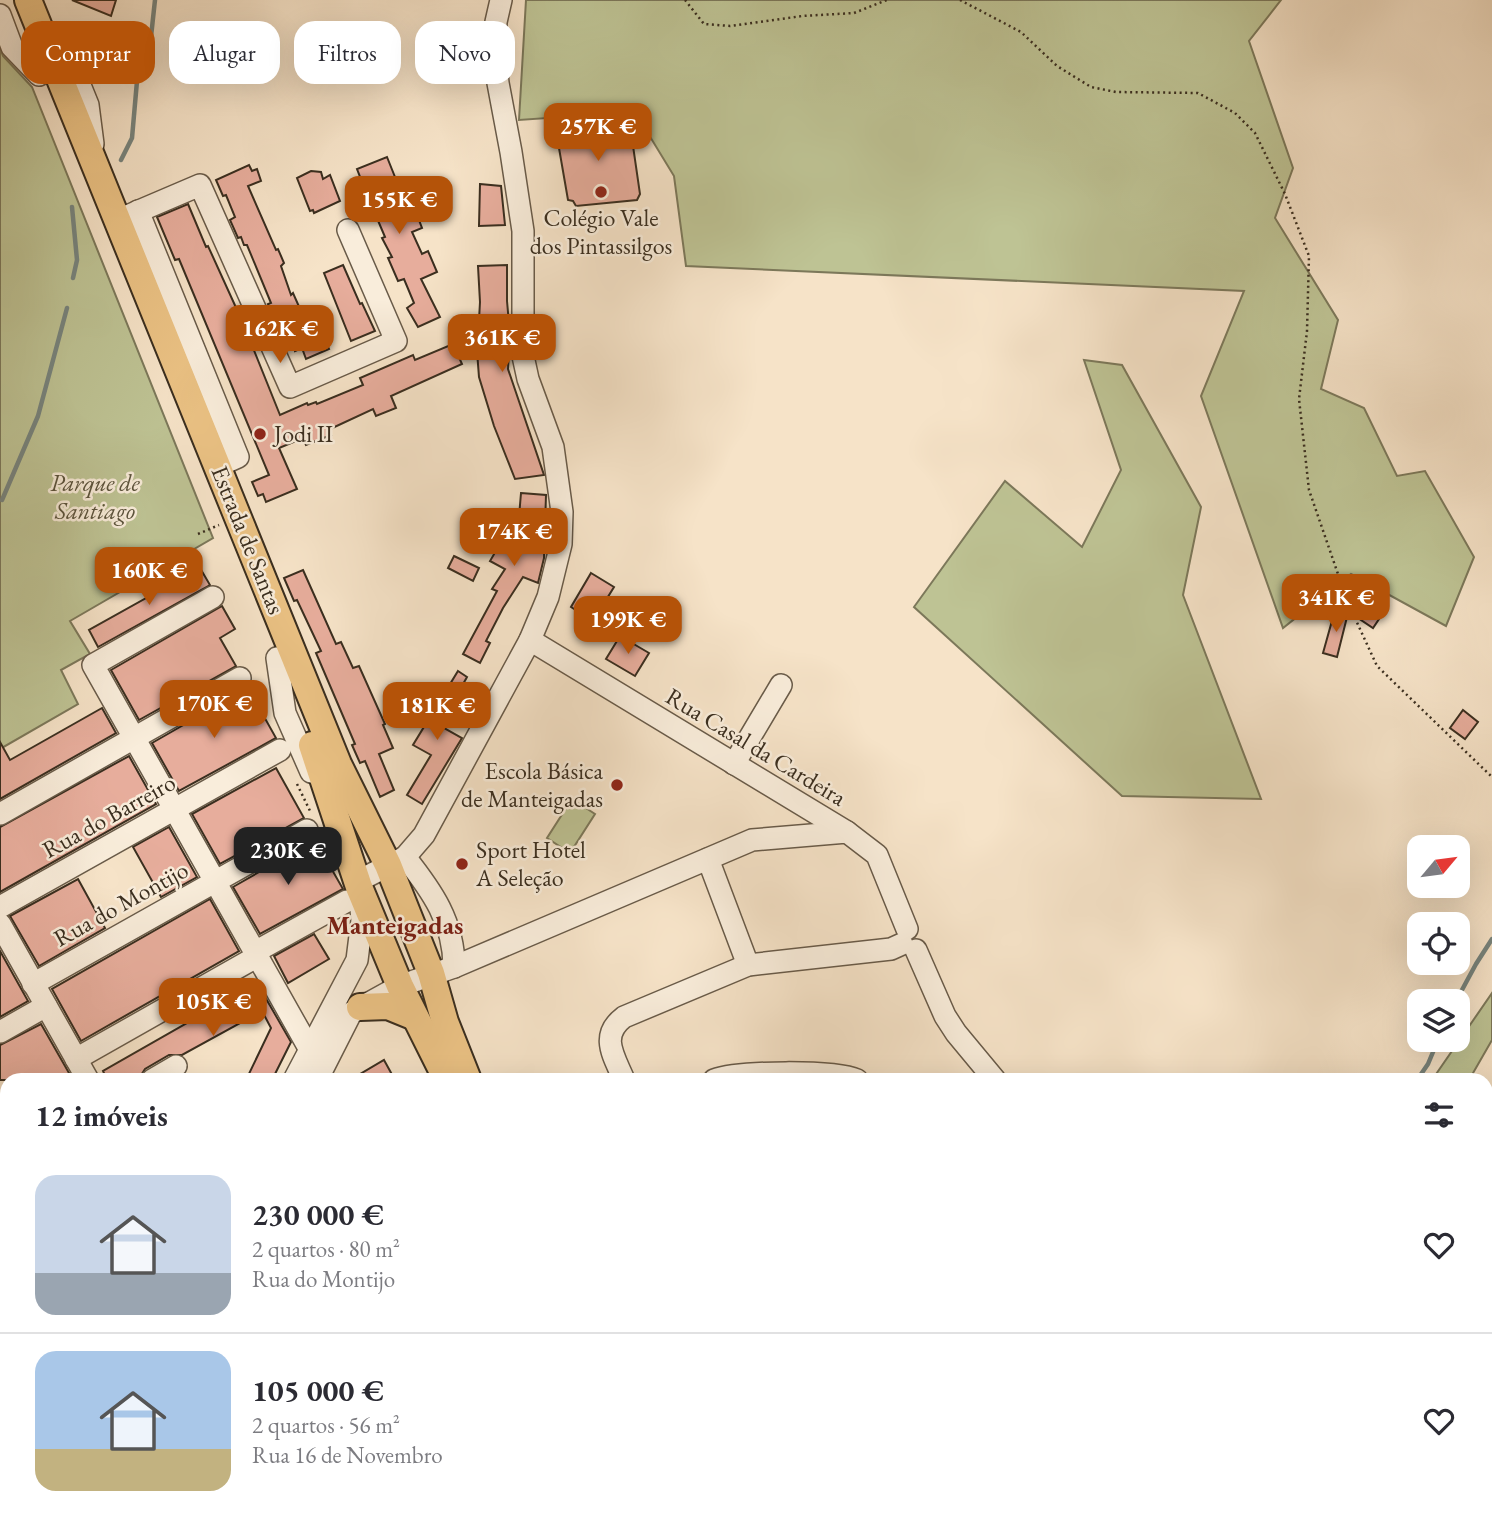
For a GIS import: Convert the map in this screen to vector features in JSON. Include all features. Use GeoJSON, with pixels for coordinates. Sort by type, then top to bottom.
{"type":"FeatureCollection","features":[{"type":"Feature","properties":{"kind":"main road","name":"Estrada de Santas"},"geometry":{"type":"LineString","coordinates":[[8,0],[21,31]]}},
{"type":"Feature","properties":{"kind":"main road","name":"Estrada de Santas"},"geometry":{"type":"LineString","coordinates":[[28,0],[96,167],[128,216],[218,466],[338,764],[397,861],[442,970],[445,1022],[465,1073]]}},
{"type":"Feature","properties":{"kind":"main road","name":"Estrada de Santas"},"geometry":{"type":"LineString","coordinates":[[43,84],[320,764],[345,850],[353,894],[443,1073]]}},
{"type":"Feature","properties":{"kind":"main road"},"geometry":{"type":"LineString","coordinates":[[360,1007],[388,1006],[415,1017]]}},
{"type":"Feature","properties":{"kind":"street"},"geometry":{"type":"LineString","coordinates":[[76,1059],[256,954],[353,894],[369,873],[397,861],[424,835],[530,640],[555,572],[561,544],[562,512],[553,447],[528,379],[523,356],[523,231],[495,51],[496,22],[501,0]]}},
{"type":"Feature","properties":{"kind":"street"},"geometry":{"type":"LineString","coordinates":[[0,15],[12,47],[21,56]]}},
{"type":"Feature","properties":{"kind":"street"},"geometry":{"type":"LineString","coordinates":[[128,216],[200,185],[290,387],[396,341],[348,230]]}},
{"type":"Feature","properties":{"kind":"street"},"geometry":{"type":"LineString","coordinates":[[213,597],[93,665],[309,1048]]}},
{"type":"Feature","properties":{"kind":"street","name":"Rua Casal da Cardeira"},"geometry":{"type":"LineString","coordinates":[[530,640],[847,832],[877,855],[908,941],[945,1016],[990,1073]]}},
{"type":"Feature","properties":{"kind":"street"},"geometry":{"type":"LineString","coordinates":[[0,814],[240,678]]}},
{"type":"Feature","properties":{"kind":"street"},"geometry":{"type":"LineString","coordinates":[[734,765],[781,685]]}},
{"type":"Feature","properties":{"kind":"street","name":"Rua do Barreiro"},"geometry":{"type":"LineString","coordinates":[[0,907],[280,750]]}},
{"type":"Feature","properties":{"kind":"street","name":"Rua do Montijo"},"geometry":{"type":"LineString","coordinates":[[33,984],[307,830]]}},
{"type":"Feature","properties":{"kind":"street"},"geometry":{"type":"LineString","coordinates":[[320,1073],[348,1018],[360,1007],[400,986],[752,840],[847,832]]}},
{"type":"Feature","properties":{"kind":"street"},"geometry":{"type":"LineString","coordinates":[[708,859],[748,965]]}},
{"type":"Feature","properties":{"kind":"street"},"geometry":{"type":"LineString","coordinates":[[297,1073],[357,960],[362,920],[353,894]]}},
{"type":"Feature","properties":{"kind":"street"},"geometry":{"type":"LineString","coordinates":[[2,932],[84,1073]]}},
{"type":"Feature","properties":{"kind":"street"},"geometry":{"type":"LineString","coordinates":[[621,1073],[610,1045],[610,1034],[616,1023],[624,1017],[748,965],[891,949],[908,941]]}},
{"type":"Feature","properties":{"kind":"street"},"geometry":{"type":"LineString","coordinates":[[0,1032],[46,1006]]}},
{"type":"Feature","properties":{"kind":"street"},"geometry":{"type":"LineString","coordinates":[[164,1073],[176,1066]]}},
{"type":"Feature","properties":{"kind":"path"},"geometry":{"type":"LineString","coordinates":[[685,0],[704,24],[730,26],[802,16],[854,13],[887,0]]}},
{"type":"Feature","properties":{"kind":"path"},"geometry":{"type":"LineString","coordinates":[[960,0],[1021,32],[1057,66],[1091,87],[1116,92],[1198,93],[1236,113],[1255,133],[1285,194],[1309,256],[1307,331],[1299,399],[1308,491],[1349,603],[1377,666],[1492,777]]}},
{"type":"Feature","properties":{"kind":"path"},"geometry":{"type":"LineString","coordinates":[[198,534],[222,524]]}},
{"type":"Feature","properties":{"kind":"green space"},"geometry":{"type":"Polygon","coordinates":[[[526,0],[1281,0],[1249,41],[1293,168],[1275,218],[1338,320],[1321,389],[1364,408],[1397,476],[1425,471],[1474,557],[1446,626],[1351,574],[1283,628],[1201,396],[1244,291],[686,266],[674,176],[635,112],[519,120],[526,0]]]}},
{"type":"Feature","properties":{"kind":"green space","name":"Parque de Santiago"},"geometry":{"type":"Polygon","coordinates":[[[0,48],[3,56],[21,75],[21,84],[29,84],[32,87],[213,538],[70,621],[90,654],[61,670],[78,704],[0,749],[0,48]]]}},
{"type":"Feature","properties":{"kind":"green space"},"geometry":{"type":"Polygon","coordinates":[[[1084,360],[1122,365],[1201,507],[1183,595],[1261,799],[1122,796],[914,607],[1005,481],[1082,547],[1121,470],[1084,360]]]}},
{"type":"Feature","properties":{"kind":"green space"},"geometry":{"type":"Polygon","coordinates":[[[572,799],[595,814],[570,853],[547,838],[572,799]]]}},
{"type":"Feature","properties":{"kind":"green space"},"geometry":{"type":"Polygon","coordinates":[[[1492,993],[1492,1040],[1473,1073],[1437,1073],[1451,1052],[1470,1052],[1470,1025],[1492,993]]]}},
{"type":"Feature","properties":{"kind":"building"},"geometry":{"type":"Polygon","coordinates":[[[72,0],[116,0],[111,16],[72,0]]]}},
{"type":"Feature","properties":{"kind":"building"},"geometry":{"type":"Polygon","coordinates":[[[600,119],[601,127],[613,126],[631,132],[640,194],[637,200],[576,206],[573,201],[568,200],[555,125],[600,119]]]}},
{"type":"Feature","properties":{"kind":"building"},"geometry":{"type":"Polygon","coordinates":[[[387,157],[409,212],[415,210],[422,228],[412,232],[422,254],[428,251],[437,272],[421,279],[440,317],[418,327],[407,308],[414,303],[404,279],[398,281],[388,258],[392,257],[382,238],[385,237],[371,204],[364,207],[357,190],[364,187],[357,169],[387,157]]]}},
{"type":"Feature","properties":{"kind":"building"},"geometry":{"type":"Polygon","coordinates":[[[249,165],[252,171],[257,169],[261,181],[248,186],[284,263],[281,266],[291,295],[293,293],[308,327],[317,323],[329,349],[306,359],[302,348],[295,351],[294,347],[290,349],[272,315],[268,304],[271,303],[247,245],[244,245],[241,237],[238,238],[230,220],[235,217],[216,180],[249,165]]]}},
{"type":"Feature","properties":{"kind":"building"},"geometry":{"type":"Polygon","coordinates":[[[311,171],[321,172],[323,179],[330,175],[340,201],[314,213],[313,210],[310,211],[297,178],[311,171]]]}},
{"type":"Feature","properties":{"kind":"building"},"geometry":{"type":"Polygon","coordinates":[[[480,184],[501,186],[505,225],[479,226],[480,184]]]}},
{"type":"Feature","properties":{"kind":"building"},"geometry":{"type":"Polygon","coordinates":[[[188,204],[243,323],[280,415],[307,403],[317,404],[363,385],[360,378],[413,355],[415,360],[453,344],[462,364],[391,396],[396,408],[376,416],[373,409],[328,430],[331,435],[306,445],[303,438],[279,448],[297,489],[266,502],[263,494],[258,496],[252,482],[269,475],[179,259],[175,260],[157,217],[188,204]]]}},
{"type":"Feature","properties":{"kind":"building"},"geometry":{"type":"Polygon","coordinates":[[[343,265],[375,331],[351,341],[324,273],[343,265]]]}},
{"type":"Feature","properties":{"kind":"building"},"geometry":{"type":"Polygon","coordinates":[[[507,265],[510,335],[508,369],[544,475],[515,479],[494,426],[479,377],[476,338],[480,302],[478,266],[507,265]]]}},
{"type":"Feature","properties":{"kind":"building"},"geometry":{"type":"Polygon","coordinates":[[[521,493],[546,495],[544,558],[538,583],[523,577],[486,641],[490,643],[480,663],[463,654],[497,591],[492,589],[505,569],[490,561],[500,544],[516,553],[521,493]]]}},
{"type":"Feature","properties":{"kind":"building"},"geometry":{"type":"Polygon","coordinates":[[[454,556],[479,568],[473,581],[448,568],[454,556]]]}},
{"type":"Feature","properties":{"kind":"building"},"geometry":{"type":"Polygon","coordinates":[[[200,568],[210,585],[98,647],[89,630],[200,568]]]}},
{"type":"Feature","properties":{"kind":"building"},"geometry":{"type":"Polygon","coordinates":[[[303,570],[336,644],[341,642],[353,668],[359,666],[385,724],[383,725],[393,748],[379,754],[394,790],[380,797],[365,761],[360,763],[352,745],[355,744],[316,653],[321,651],[284,578],[303,570]]]}},
{"type":"Feature","properties":{"kind":"building"},"geometry":{"type":"Polygon","coordinates":[[[591,573],[614,587],[593,621],[571,607],[591,573]]]}},
{"type":"Feature","properties":{"kind":"building"},"geometry":{"type":"Polygon","coordinates":[[[1365,602],[1383,613],[1373,628],[1355,616],[1365,602]]]}},
{"type":"Feature","properties":{"kind":"building"},"geometry":{"type":"Polygon","coordinates":[[[222,606],[235,629],[220,638],[236,666],[139,720],[111,670],[222,606]]]}},
{"type":"Feature","properties":{"kind":"building"},"geometry":{"type":"Polygon","coordinates":[[[1335,610],[1348,613],[1337,657],[1323,653],[1335,610]]]}},
{"type":"Feature","properties":{"kind":"building"},"geometry":{"type":"Polygon","coordinates":[[[620,636],[649,653],[635,676],[606,659],[620,636]]]}},
{"type":"Feature","properties":{"kind":"building"},"geometry":{"type":"Polygon","coordinates":[[[458,671],[467,677],[453,702],[456,704],[442,727],[462,738],[422,804],[407,795],[431,755],[413,745],[458,671]]]}},
{"type":"Feature","properties":{"kind":"building"},"geometry":{"type":"Polygon","coordinates":[[[248,688],[276,738],[179,791],[152,743],[248,688]]]}},
{"type":"Feature","properties":{"kind":"building"},"geometry":{"type":"Polygon","coordinates":[[[102,708],[116,733],[0,799],[0,742],[10,760],[102,708]]]}},
{"type":"Feature","properties":{"kind":"building"},"geometry":{"type":"Polygon","coordinates":[[[1463,710],[1478,722],[1465,739],[1450,728],[1463,710]]]}},
{"type":"Feature","properties":{"kind":"building"},"geometry":{"type":"Polygon","coordinates":[[[129,756],[156,804],[0,892],[0,827],[129,756]]]}},
{"type":"Feature","properties":{"kind":"building"},"geometry":{"type":"Polygon","coordinates":[[[276,768],[304,818],[220,864],[192,814],[276,768]]]}},
{"type":"Feature","properties":{"kind":"building"},"geometry":{"type":"Polygon","coordinates":[[[169,827],[197,877],[161,897],[133,847],[169,827]]]}},
{"type":"Feature","properties":{"kind":"building"},"geometry":{"type":"Polygon","coordinates":[[[315,840],[343,889],[260,934],[233,887],[315,840]]]}},
{"type":"Feature","properties":{"kind":"building"},"geometry":{"type":"Polygon","coordinates":[[[78,879],[105,928],[39,966],[10,916],[78,879]]]}},
{"type":"Feature","properties":{"kind":"building"},"geometry":{"type":"Polygon","coordinates":[[[210,899],[239,951],[81,1041],[52,989],[210,899]]]}},
{"type":"Feature","properties":{"kind":"building"},"geometry":{"type":"Polygon","coordinates":[[[314,934],[329,959],[288,983],[274,956],[314,934]]]}},
{"type":"Feature","properties":{"kind":"building"},"geometry":{"type":"Polygon","coordinates":[[[0,951],[28,1001],[0,1017],[0,951]]]}},
{"type":"Feature","properties":{"kind":"building"},"geometry":{"type":"Polygon","coordinates":[[[257,983],[291,1042],[276,1073],[249,1073],[271,1028],[262,1011],[182,1055],[169,1055],[142,1073],[103,1071],[257,983]]]}},
{"type":"Feature","properties":{"kind":"building"},"geometry":{"type":"Polygon","coordinates":[[[41,1024],[69,1073],[0,1073],[0,1045],[41,1024]]]}},
{"type":"Feature","properties":{"kind":"building"},"geometry":{"type":"Polygon","coordinates":[[[384,1060],[391,1073],[362,1073],[384,1060]]]}},
{"type":"Feature","properties":{"kind":"waterway"},"geometry":{"type":"LineString","coordinates":[[121,160],[132,138],[137,81],[150,46],[155,0]]}},
{"type":"Feature","properties":{"kind":"waterway"},"geometry":{"type":"LineString","coordinates":[[72,207],[77,260],[73,278]]}},
{"type":"Feature","properties":{"kind":"waterway"},"geometry":{"type":"LineString","coordinates":[[2,500],[38,416],[67,308]]}},
{"type":"Feature","properties":{"kind":"waterway"},"geometry":{"type":"LineString","coordinates":[[1462,989],[1492,939]]}},
{"type":"Feature","properties":{"kind":"waterway"},"geometry":{"type":"LineString","coordinates":[[1422,1073],[1433,1052]]}},
{"type":"Feature","properties":{"kind":"place","name":"Colégio Vale dos Pintassilgos"},"geometry":{"type":"Point","coordinates":[601,192]}},
{"type":"Feature","properties":{"kind":"place","name":"Jodi II"},"geometry":{"type":"Point","coordinates":[260,434]}},
{"type":"Feature","properties":{"kind":"place","name":"Escola Básica de Manteigadas"},"geometry":{"type":"Point","coordinates":[617,785]}},
{"type":"Feature","properties":{"kind":"place","name":"Sport Hotel A Seleção"},"geometry":{"type":"Point","coordinates":[462,864]}},
{"type":"Feature","properties":{"kind":"district","name":"Manteigadas"},"geometry":{"type":"Point","coordinates":[395,925]}}]}
